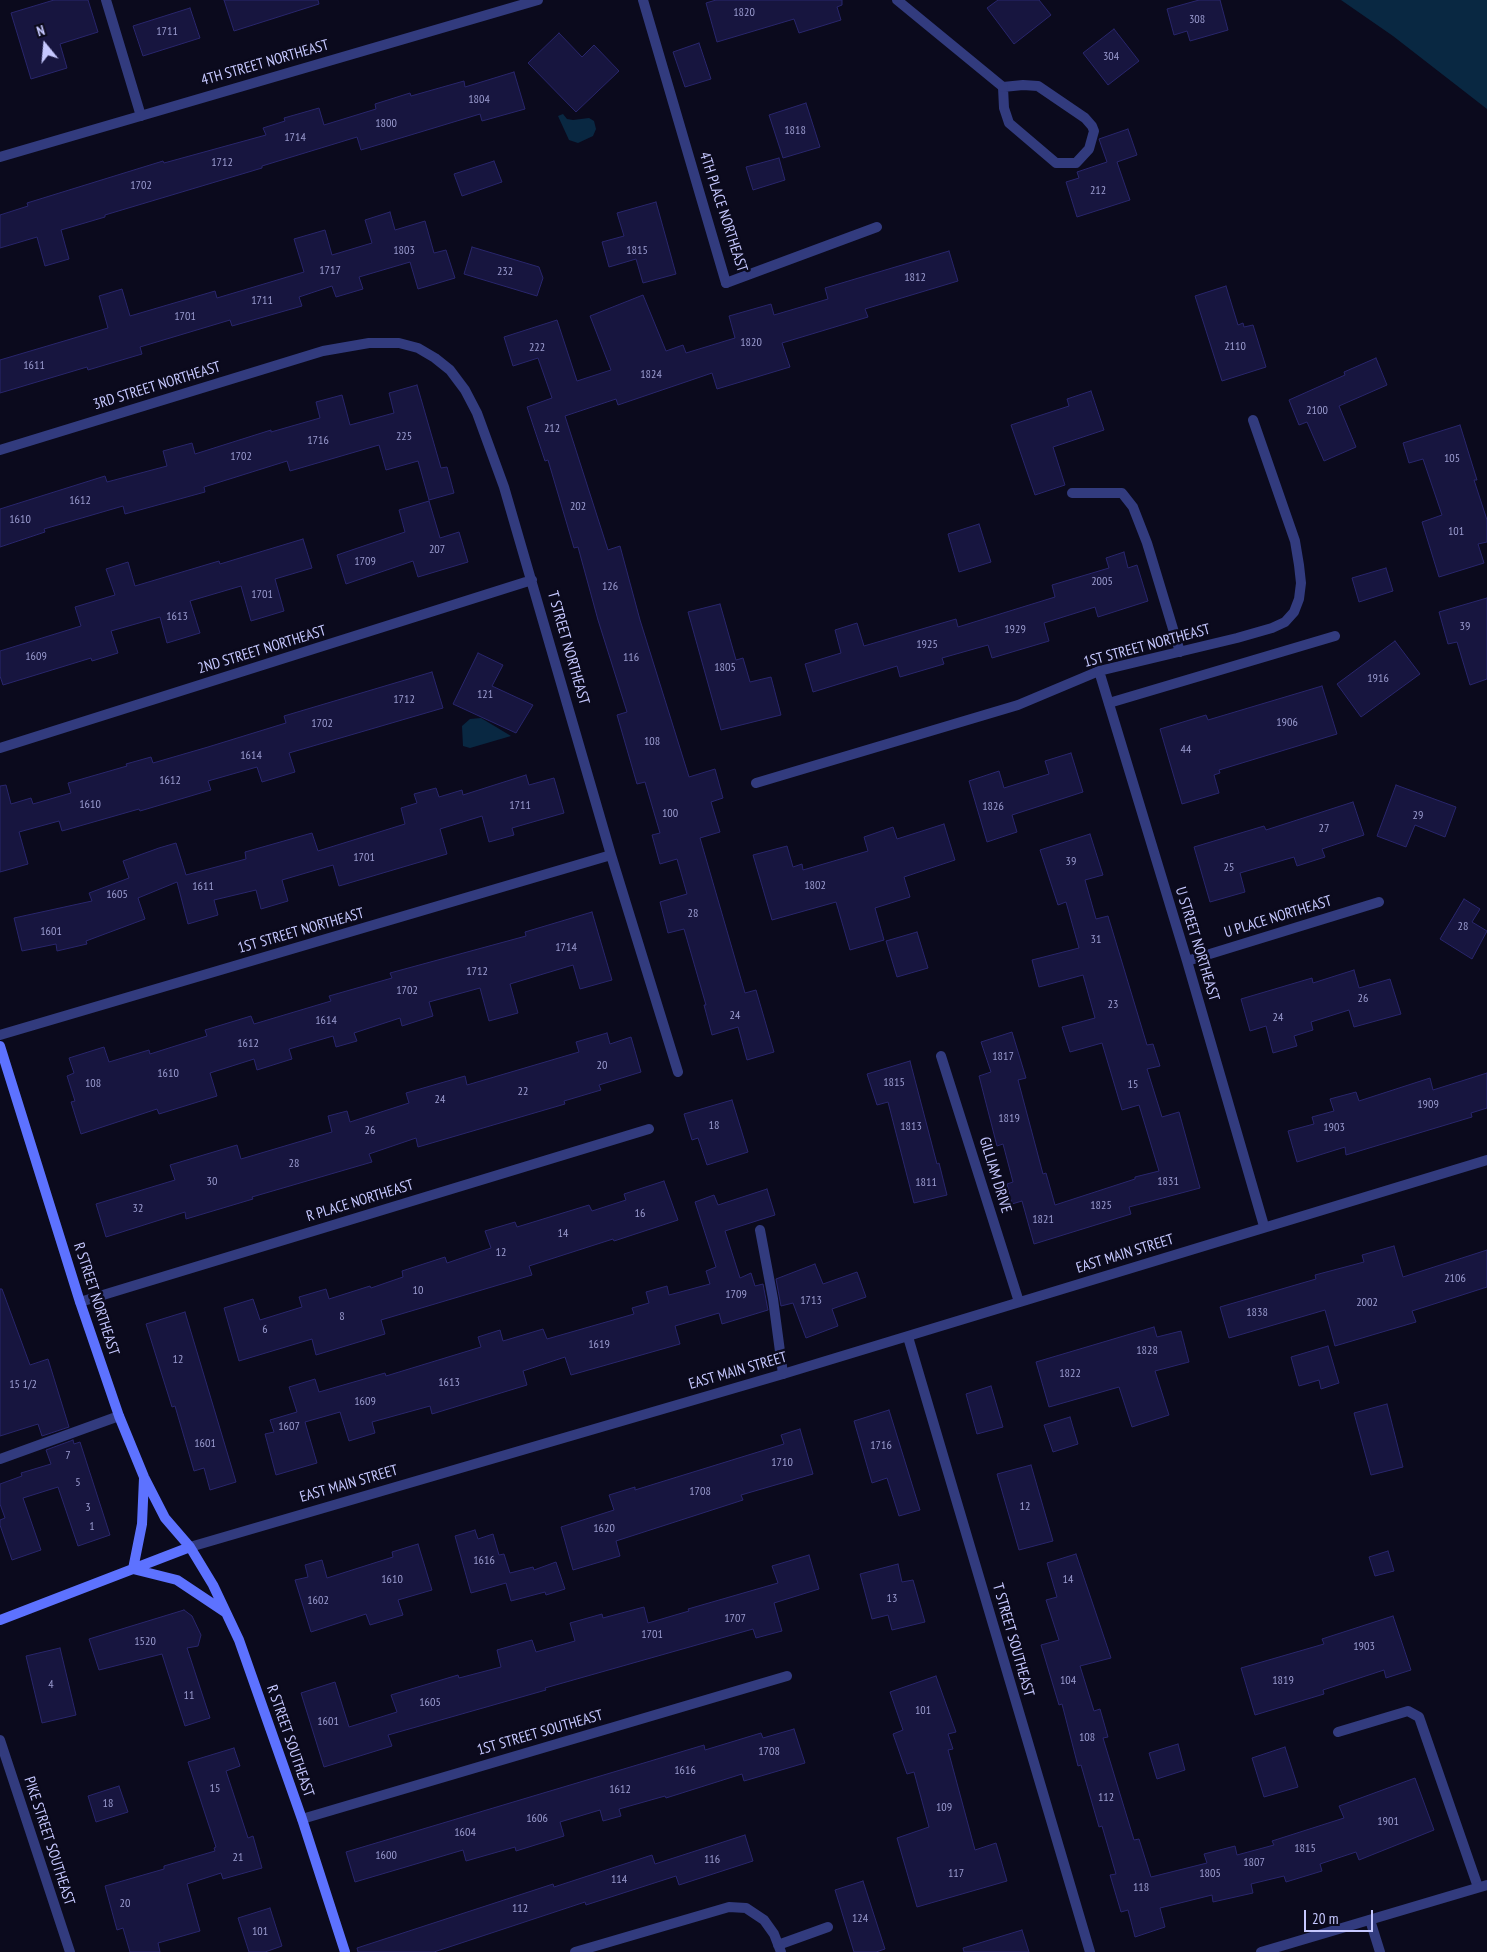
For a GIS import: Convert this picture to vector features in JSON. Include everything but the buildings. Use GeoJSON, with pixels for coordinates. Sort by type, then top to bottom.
{"type":"FeatureCollection","features":[{"type":"Feature","properties":{"kind":"main road","name":"R STREET NORTHEAST"},"geometry":{"type":"LineString","coordinates":[[0,1046],[80,1302],[119,1416],[144,1477],[166,1518],[190,1547]]}},
{"type":"Feature","properties":{"kind":"main road"},"geometry":{"type":"LineString","coordinates":[[144,1477],[142,1524],[132,1568],[177,1580],[226,1613]]}},
{"type":"Feature","properties":{"kind":"main road","name":"EAST MAIN STREET"},"geometry":{"type":"LineString","coordinates":[[0,1620],[190,1547]]}},
{"type":"Feature","properties":{"kind":"main road","name":"R STREET SOUTHEAST"},"geometry":{"type":"LineString","coordinates":[[190,1547],[213,1585],[240,1640],[302,1819],[345,1952]]}},
{"type":"Feature","properties":{"kind":"street"},"geometry":{"type":"LineString","coordinates":[[106,0],[141,116]]}},
{"type":"Feature","properties":{"kind":"street","name":"4TH STREET NORTHEAST"},"geometry":{"type":"LineString","coordinates":[[0,157],[538,0]]}},
{"type":"Feature","properties":{"kind":"street","name":"4TH PLACE NORTHEAST"},"geometry":{"type":"LineString","coordinates":[[643,0],[726,283],[877,227]]}},
{"type":"Feature","properties":{"kind":"street"},"geometry":{"type":"LineString","coordinates":[[897,0],[1003,86],[1023,84],[1038,86],[1085,118],[1094,131],[1089,149],[1076,163],[1056,163],[1009,123],[1004,108],[1003,86]]}},
{"type":"Feature","properties":{"kind":"street","name":"T STREET NORTHEAST"},"geometry":{"type":"LineString","coordinates":[[322,351],[370,343],[399,343],[418,348],[450,370],[469,398],[489,443],[532,580],[611,854],[678,1072]]}},
{"type":"Feature","properties":{"kind":"street","name":"3RD STREET NORTHEAST"},"geometry":{"type":"LineString","coordinates":[[0,450],[322,351]]}},
{"type":"Feature","properties":{"kind":"street","name":"1ST STREET NORTHEAST"},"geometry":{"type":"LineString","coordinates":[[756,783],[1018,705],[1099,672],[1272,628],[1290,618],[1297,606],[1300,583],[1295,540],[1253,420]]}},
{"type":"Feature","properties":{"kind":"street"},"geometry":{"type":"LineString","coordinates":[[1072,493],[1122,493],[1133,507],[1147,543],[1180,652]]}},
{"type":"Feature","properties":{"kind":"street","name":"2ND STREET NORTHEAST"},"geometry":{"type":"LineString","coordinates":[[0,748],[532,580]]}},
{"type":"Feature","properties":{"kind":"street"},"geometry":{"type":"LineString","coordinates":[[1109,703],[1335,636]]}},
{"type":"Feature","properties":{"kind":"street","name":"U STREET NORTHEAST"},"geometry":{"type":"LineString","coordinates":[[1099,672],[1187,961],[1264,1226]]}},
{"type":"Feature","properties":{"kind":"street","name":"1ST STREET NORTHEAST"},"geometry":{"type":"LineString","coordinates":[[0,1036],[611,854]]}},
{"type":"Feature","properties":{"kind":"street","name":"U PLACE NORTHEAST"},"geometry":{"type":"LineString","coordinates":[[1187,961],[1379,902]]}},
{"type":"Feature","properties":{"kind":"street","name":"GILLIAM DRIVE"},"geometry":{"type":"LineString","coordinates":[[942,1056],[1019,1302]]}},
{"type":"Feature","properties":{"kind":"street","name":"R PLACE NORTHEAST"},"geometry":{"type":"LineString","coordinates":[[80,1302],[649,1129]]}},
{"type":"Feature","properties":{"kind":"street","name":"EAST MAIN STREET"},"geometry":{"type":"LineString","coordinates":[[190,1547],[908,1337],[1264,1226],[1487,1160]]}},
{"type":"Feature","properties":{"kind":"street"},"geometry":{"type":"LineString","coordinates":[[760,1230],[773,1299],[783,1374]]}},
{"type":"Feature","properties":{"kind":"street","name":"T STREET SOUTHEAST"},"geometry":{"type":"LineString","coordinates":[[908,1337],[1090,1952]]}},
{"type":"Feature","properties":{"kind":"street"},"geometry":{"type":"LineString","coordinates":[[0,1459],[119,1416]]}},
{"type":"Feature","properties":{"kind":"street","name":"1ST STREET SOUTHEAST"},"geometry":{"type":"LineString","coordinates":[[302,1819],[787,1676]]}},
{"type":"Feature","properties":{"kind":"street"},"geometry":{"type":"LineString","coordinates":[[1261,1952],[1483,1886],[1419,1717],[1408,1711],[1338,1732]]}},
{"type":"Feature","properties":{"kind":"street","name":"PIKE STREET SOUTHEAST"},"geometry":{"type":"LineString","coordinates":[[0,1740],[70,1952]]}},
{"type":"Feature","properties":{"kind":"street"},"geometry":{"type":"LineString","coordinates":[[575,1952],[729,1907],[746,1908],[764,1920],[774,1934],[779,1949],[828,1927]]}},
{"type":"Feature","properties":{"kind":"street"},"geometry":{"type":"LineString","coordinates":[[1370,1920],[1380,1952]]}},
{"type":"Feature","properties":{"kind":"water"},"geometry":{"type":"Polygon","coordinates":[[[1341,0],[1487,0],[1487,109],[1393,36],[1341,0]]]}},
{"type":"Feature","properties":{"kind":"water"},"geometry":{"type":"Polygon","coordinates":[[[563,114],[567,119],[589,118],[594,121],[596,129],[593,136],[578,143],[569,140],[558,116],[563,114]]]}},
{"type":"Feature","properties":{"kind":"water"},"geometry":{"type":"Polygon","coordinates":[[[481,718],[511,736],[470,748],[463,746],[462,726],[470,719],[481,718]]]}}]}
